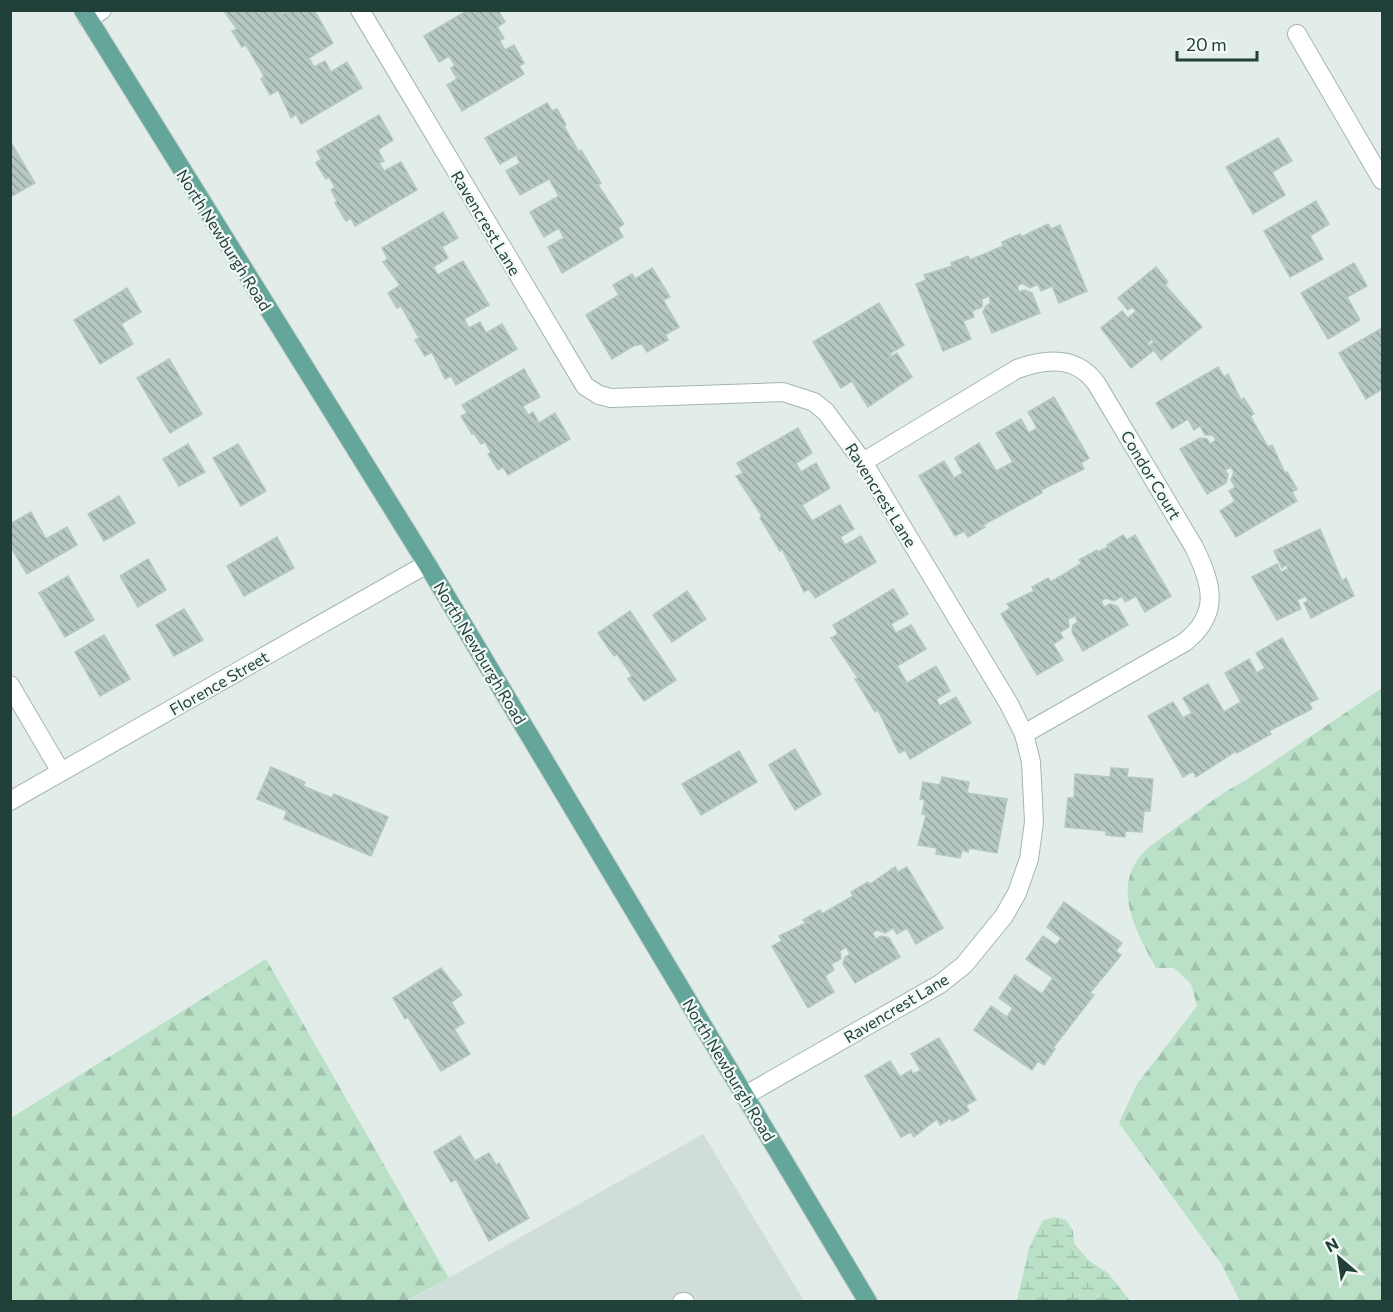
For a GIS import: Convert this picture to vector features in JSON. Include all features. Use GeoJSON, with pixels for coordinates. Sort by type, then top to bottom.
{"type":"FeatureCollection","features":[{"type":"Feature","properties":{"kind":"main road","name":"North Newburgh Road"},"geometry":{"type":"LineString","coordinates":[[91,13],[427,564],[868,1302]]}},
{"type":"Feature","properties":{"kind":"street","name":"Ravencrest Lane"},"geometry":{"type":"LineString","coordinates":[[360,10],[585,386],[599,395],[611,398],[793,394],[814,402],[826,412],[863,462],[1024,734],[1034,790],[1034,822],[1029,859],[1017,892],[990,936],[964,965],[940,984],[744,1096]]}},
{"type":"Feature","properties":{"kind":"street"},"geometry":{"type":"LineString","coordinates":[[1297,34],[1383,180]]}},
{"type":"Feature","properties":{"kind":"street","name":"Condor Court"},"geometry":{"type":"LineString","coordinates":[[863,462],[1017,369],[1039,361],[1070,363],[1083,368],[1096,383],[1188,537],[1203,565],[1211,593],[1206,616],[1197,632],[1185,642],[1024,734]]}},
{"type":"Feature","properties":{"kind":"street","name":"Florence Street"},"geometry":{"type":"LineString","coordinates":[[10,801],[427,564]]}},
{"type":"Feature","properties":{"kind":"street"},"geometry":{"type":"LineString","coordinates":[[10,685],[61,772]]}},
{"type":"Feature","properties":{"kind":"shaded area"},"geometry":{"type":"Polygon","coordinates":[[[703,1134],[804,1301],[406,1302],[703,1134]]]}},
{"type":"Feature","properties":{"kind":"green space"},"geometry":{"type":"Polygon","coordinates":[[[1382,688],[1382,1301],[1240,1301],[1222,1265],[1119,1123],[1137,1084],[1197,1006],[1191,984],[1174,968],[1156,968],[1141,940],[1130,911],[1128,882],[1142,854],[1153,844],[1218,797],[1382,688]]]}},
{"type":"Feature","properties":{"kind":"green space"},"geometry":{"type":"Polygon","coordinates":[[[266,959],[449,1278],[406,1301],[11,1301],[11,1118],[266,959]]]}},
{"type":"Feature","properties":{"kind":"green space"},"geometry":{"type":"Polygon","coordinates":[[[1055,1217],[1066,1220],[1073,1231],[1074,1243],[1088,1260],[1108,1273],[1130,1301],[1017,1301],[1029,1248],[1043,1220],[1055,1217]]]}},
{"type":"Feature","properties":{"kind":"building"},"geometry":{"type":"Polygon","coordinates":[[[223,10],[281,10],[283,14],[290,10],[314,10],[333,43],[309,58],[314,67],[325,61],[331,72],[347,62],[362,88],[301,124],[296,114],[291,118],[278,90],[270,95],[261,79],[264,76],[246,45],[242,47],[232,31],[237,29],[223,10]]]}},
{"type":"Feature","properties":{"kind":"building"},"geometry":{"type":"Polygon","coordinates":[[[468,10],[498,10],[505,22],[497,27],[504,38],[500,41],[505,50],[514,45],[524,63],[519,66],[524,74],[462,111],[447,85],[457,79],[451,68],[455,65],[449,56],[439,62],[424,36],[468,10]]]}},
{"type":"Feature","properties":{"kind":"building"},"geometry":{"type":"Polygon","coordinates":[[[547,103],[552,111],[557,109],[579,152],[581,150],[601,183],[598,185],[624,224],[618,228],[623,237],[562,273],[548,247],[564,238],[559,228],[544,237],[530,212],[559,196],[549,179],[520,195],[506,171],[520,163],[516,155],[500,164],[485,138],[547,103]]]}},
{"type":"Feature","properties":{"kind":"building"},"geometry":{"type":"Polygon","coordinates":[[[379,115],[393,140],[378,150],[384,161],[379,163],[384,171],[401,162],[417,190],[355,226],[351,218],[346,221],[335,203],[337,201],[331,190],[335,187],[329,177],[326,179],[316,163],[321,159],[317,151],[379,115]]]}},
{"type":"Feature","properties":{"kind":"building"},"geometry":{"type":"Polygon","coordinates":[[[1278,138],[1292,161],[1272,172],[1285,195],[1253,214],[1226,167],[1278,138]]]}},
{"type":"Feature","properties":{"kind":"building"},"geometry":{"type":"Polygon","coordinates":[[[10,141],[35,183],[10,197],[10,141]]]}},
{"type":"Feature","properties":{"kind":"building"},"geometry":{"type":"Polygon","coordinates":[[[1316,201],[1329,224],[1310,236],[1323,259],[1290,277],[1264,231],[1316,201]]]}},
{"type":"Feature","properties":{"kind":"building"},"geometry":{"type":"Polygon","coordinates":[[[443,212],[458,238],[442,247],[448,258],[433,267],[438,275],[463,261],[489,305],[464,319],[469,328],[480,322],[486,333],[502,324],[517,349],[456,385],[451,376],[445,379],[432,352],[425,356],[415,340],[419,338],[401,306],[397,308],[388,293],[400,285],[383,262],[388,259],[382,248],[443,212]]]}},
{"type":"Feature","properties":{"kind":"building"},"geometry":{"type":"Polygon","coordinates":[[[1048,224],[1051,229],[1060,225],[1087,291],[1059,303],[1052,286],[1041,291],[1038,284],[1030,288],[1022,283],[1017,286],[1019,292],[1025,290],[1032,293],[1040,313],[992,333],[983,312],[991,303],[989,296],[982,299],[982,307],[972,311],[974,317],[963,321],[971,339],[943,351],[916,284],[926,280],[924,275],[952,266],[951,263],[968,256],[970,260],[1003,246],[1002,242],[1020,234],[1021,237],[1048,224]]]}},
{"type":"Feature","properties":{"kind":"building"},"geometry":{"type":"Polygon","coordinates":[[[1354,263],[1367,286],[1347,297],[1360,320],[1328,339],[1301,293],[1354,263]]]}},
{"type":"Feature","properties":{"kind":"building"},"geometry":{"type":"Polygon","coordinates":[[[1156,267],[1168,282],[1165,285],[1202,327],[1161,360],[1150,345],[1154,342],[1152,339],[1147,344],[1153,351],[1131,368],[1101,328],[1122,311],[1128,318],[1136,311],[1132,307],[1128,310],[1118,298],[1156,267]]]}},
{"type":"Feature","properties":{"kind":"building"},"geometry":{"type":"Polygon","coordinates":[[[652,268],[670,297],[663,300],[679,327],[665,335],[668,340],[647,352],[642,344],[633,346],[612,359],[586,315],[619,295],[613,285],[632,274],[635,279],[652,268]]]}},
{"type":"Feature","properties":{"kind":"building"},"geometry":{"type":"Polygon","coordinates":[[[127,288],[141,312],[121,324],[133,344],[100,364],[74,320],[127,288]]]}},
{"type":"Feature","properties":{"kind":"building"},"geometry":{"type":"Polygon","coordinates":[[[879,303],[904,345],[891,353],[889,358],[897,353],[912,377],[868,407],[852,381],[841,388],[813,342],[879,303]]]}},
{"type":"Feature","properties":{"kind":"building"},"geometry":{"type":"Polygon","coordinates":[[[1382,328],[1382,389],[1366,399],[1339,353],[1382,328]]]}},
{"type":"Feature","properties":{"kind":"building"},"geometry":{"type":"Polygon","coordinates":[[[169,359],[202,414],[170,433],[137,378],[169,359]]]}},
{"type":"Feature","properties":{"kind":"building"},"geometry":{"type":"Polygon","coordinates":[[[1218,367],[1224,377],[1228,374],[1241,400],[1244,398],[1254,414],[1250,416],[1268,447],[1272,445],[1285,473],[1287,472],[1297,489],[1292,492],[1297,501],[1236,537],[1220,511],[1235,501],[1229,491],[1235,487],[1231,480],[1234,472],[1231,467],[1225,470],[1228,475],[1226,483],[1207,494],[1180,449],[1200,438],[1207,439],[1210,444],[1216,440],[1213,435],[1205,435],[1200,426],[1194,430],[1188,419],[1172,429],[1156,403],[1218,367]]]}},
{"type":"Feature","properties":{"kind":"building"},"geometry":{"type":"Polygon","coordinates":[[[524,369],[540,397],[523,406],[528,415],[533,412],[539,423],[555,413],[570,439],[508,475],[503,467],[498,470],[488,454],[491,452],[485,442],[481,444],[474,433],[472,434],[461,416],[467,413],[462,405],[524,369]]]}},
{"type":"Feature","properties":{"kind":"building"},"geometry":{"type":"Polygon","coordinates":[[[1054,397],[1089,458],[1081,463],[1084,469],[1041,490],[1042,493],[983,525],[985,527],[968,537],[964,531],[955,536],[919,476],[944,461],[954,478],[963,473],[955,458],[979,443],[996,471],[1013,462],[996,433],[1021,419],[1029,433],[1037,428],[1028,412],[1054,397]]]}},
{"type":"Feature","properties":{"kind":"building"},"geometry":{"type":"Polygon","coordinates":[[[798,428],[812,453],[796,463],[801,472],[816,463],[830,488],[802,505],[812,521],[840,505],[854,529],[840,537],[845,545],[861,536],[876,562],[815,598],[809,589],[804,592],[782,549],[780,551],[760,518],[762,516],[736,476],[743,473],[737,463],[798,428]]]}},
{"type":"Feature","properties":{"kind":"building"},"geometry":{"type":"Polygon","coordinates":[[[188,444],[205,472],[179,486],[163,459],[188,444]]]}},
{"type":"Feature","properties":{"kind":"building"},"geometry":{"type":"Polygon","coordinates":[[[238,444],[266,491],[241,506],[213,458],[238,444]]]}},
{"type":"Feature","properties":{"kind":"building"},"geometry":{"type":"Polygon","coordinates":[[[119,496],[135,523],[104,541],[88,514],[119,496]]]}},
{"type":"Feature","properties":{"kind":"building"},"geometry":{"type":"Polygon","coordinates":[[[31,512],[46,539],[67,527],[77,545],[27,574],[10,546],[10,524],[31,512]]]}},
{"type":"Feature","properties":{"kind":"building"},"geometry":{"type":"Polygon","coordinates":[[[1320,529],[1342,581],[1346,578],[1354,596],[1311,618],[1304,603],[1308,601],[1306,596],[1297,600],[1301,609],[1277,620],[1252,577],[1277,564],[1281,572],[1288,569],[1286,565],[1282,568],[1274,551],[1320,529]]]}},
{"type":"Feature","properties":{"kind":"building"},"geometry":{"type":"Polygon","coordinates":[[[1123,535],[1127,540],[1135,535],[1171,596],[1145,612],[1136,596],[1125,602],[1122,596],[1114,601],[1106,598],[1101,601],[1104,607],[1110,604],[1117,606],[1128,625],[1083,651],[1072,632],[1073,625],[1078,622],[1075,616],[1068,619],[1069,627],[1060,632],[1063,638],[1053,644],[1063,660],[1037,675],[1001,614],[1010,608],[1007,604],[1034,591],[1032,587],[1048,578],[1051,582],[1082,563],[1079,560],[1108,547],[1107,545],[1123,535]]]}},
{"type":"Feature","properties":{"kind":"building"},"geometry":{"type":"Polygon","coordinates":[[[277,537],[294,568],[244,596],[227,566],[277,537]]]}},
{"type":"Feature","properties":{"kind":"building"},"geometry":{"type":"Polygon","coordinates":[[[148,559],[166,590],[138,607],[120,576],[148,559]]]}},
{"type":"Feature","properties":{"kind":"building"},"geometry":{"type":"Polygon","coordinates":[[[68,576],[94,620],[65,637],[39,593],[68,576]]]}},
{"type":"Feature","properties":{"kind":"building"},"geometry":{"type":"Polygon","coordinates":[[[893,589],[908,614],[891,624],[896,633],[911,625],[926,649],[897,666],[907,683],[936,666],[950,691],[936,699],[940,706],[956,697],[971,723],[910,759],[905,750],[899,753],[878,710],[875,712],[855,679],[858,678],[831,638],[838,634],[833,625],[893,589]]]}},
{"type":"Feature","properties":{"kind":"building"},"geometry":{"type":"Polygon","coordinates":[[[687,591],[706,619],[672,642],[653,615],[687,591]]]}},
{"type":"Feature","properties":{"kind":"building"},"geometry":{"type":"Polygon","coordinates":[[[184,609],[203,640],[174,656],[156,625],[184,609]]]}},
{"type":"Feature","properties":{"kind":"building"},"geometry":{"type":"Polygon","coordinates":[[[630,611],[676,680],[644,701],[628,679],[632,676],[617,654],[614,656],[598,633],[630,611]]]}},
{"type":"Feature","properties":{"kind":"building"},"geometry":{"type":"Polygon","coordinates":[[[104,635],[130,679],[100,696],[75,652],[104,635]]]}},
{"type":"Feature","properties":{"kind":"building"},"geometry":{"type":"Polygon","coordinates":[[[1282,638],[1318,699],[1309,703],[1312,709],[1269,731],[1271,734],[1237,753],[1236,751],[1196,777],[1193,771],[1183,777],[1148,716],[1173,702],[1183,718],[1192,713],[1183,698],[1208,684],[1224,712],[1241,702],[1225,673],[1249,659],[1257,673],[1265,668],[1256,653],[1282,638]]]}},
{"type":"Feature","properties":{"kind":"building"},"geometry":{"type":"Polygon","coordinates":[[[795,749],[821,794],[795,810],[769,765],[795,749]]]}},
{"type":"Feature","properties":{"kind":"building"},"geometry":{"type":"Polygon","coordinates":[[[739,751],[757,782],[701,815],[682,784],[739,751]]]}},
{"type":"Feature","properties":{"kind":"building"},"geometry":{"type":"Polygon","coordinates":[[[271,767],[305,782],[303,786],[332,798],[334,794],[388,817],[371,856],[284,819],[287,811],[257,799],[271,767]]]}},
{"type":"Feature","properties":{"kind":"building"},"geometry":{"type":"Polygon","coordinates":[[[1111,768],[1128,769],[1127,777],[1153,779],[1150,811],[1144,811],[1142,832],[1125,831],[1125,837],[1106,835],[1106,831],[1065,827],[1068,798],[1074,798],[1075,774],[1110,777],[1111,768]]]}},
{"type":"Feature","properties":{"kind":"building"},"geometry":{"type":"Polygon","coordinates":[[[942,777],[969,782],[967,793],[1007,799],[997,853],[969,848],[968,852],[962,850],[960,858],[936,854],[937,848],[918,845],[926,815],[922,814],[925,800],[920,799],[923,782],[940,785],[942,777]]]}},
{"type":"Feature","properties":{"kind":"building"},"geometry":{"type":"Polygon","coordinates":[[[895,867],[898,872],[907,867],[943,928],[916,944],[907,928],[897,934],[893,928],[885,933],[877,930],[872,933],[876,939],[881,936],[889,938],[900,957],[855,983],[843,964],[845,957],[850,954],[846,947],[840,951],[841,959],[831,964],[834,970],[825,976],[834,992],[808,1008],[772,946],[782,941],[779,936],[806,923],[803,920],[820,910],[822,914],[853,896],[851,892],[868,882],[870,884],[895,867]]]}},
{"type":"Feature","properties":{"kind":"building"},"geometry":{"type":"Polygon","coordinates":[[[1064,902],[1122,943],[1116,951],[1121,955],[1090,993],[1094,995],[1053,1048],[1055,1049],[1044,1065],[1038,1061],[1032,1070],[974,1030],[991,1006],[1007,1017],[1013,1008],[999,998],[1015,975],[1042,994],[1053,978],[1026,959],[1043,936],[1056,945],[1061,938],[1047,927],[1064,902]]]}},
{"type":"Feature","properties":{"kind":"building"},"geometry":{"type":"Polygon","coordinates":[[[441,968],[462,995],[451,1002],[464,1023],[454,1029],[470,1054],[441,1071],[408,1017],[405,1019],[393,998],[441,968]]]}},
{"type":"Feature","properties":{"kind":"building"},"geometry":{"type":"Polygon","coordinates":[[[939,1038],[976,1100],[966,1105],[969,1111],[952,1121],[951,1118],[940,1125],[937,1119],[914,1137],[911,1132],[901,1137],[865,1076],[890,1061],[900,1077],[911,1070],[913,1074],[921,1070],[911,1054],[939,1038]]]}},
{"type":"Feature","properties":{"kind":"building"},"geometry":{"type":"Polygon","coordinates":[[[460,1136],[475,1161],[489,1153],[496,1165],[499,1163],[529,1218],[489,1241],[456,1179],[451,1182],[434,1152],[460,1136]]]}}]}
